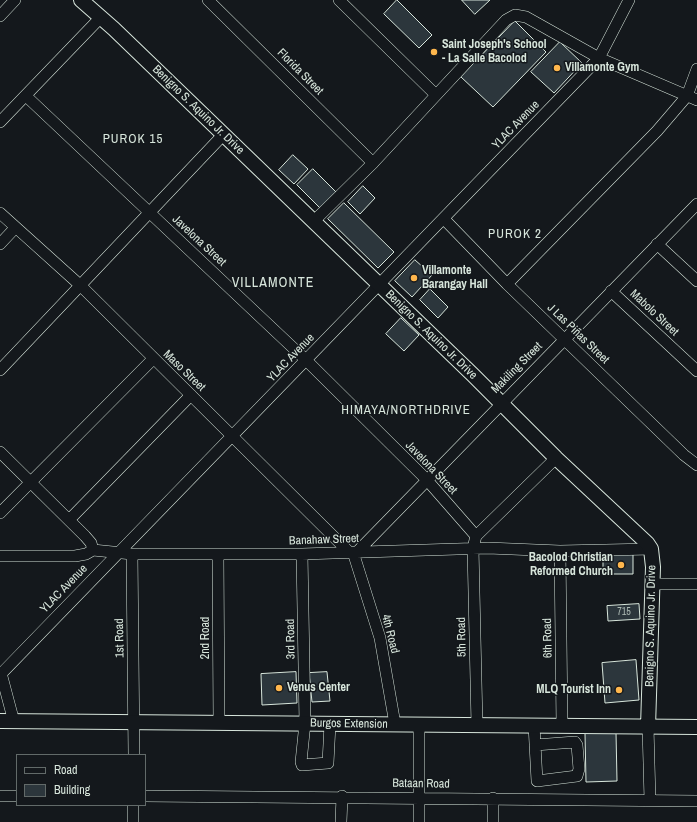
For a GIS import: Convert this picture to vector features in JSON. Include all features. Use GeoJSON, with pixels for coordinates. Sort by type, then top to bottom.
{"type":"FeatureCollection","features":[{"type":"Feature","properties":{"kind":"main road","name":"Benigno S. Aquino Jr. Drive"},"geometry":{"type":"LineString","coordinates":[[80,0],[101,17],[556,458],[647,543],[650,549],[653,567],[648,727]]}},
{"type":"Feature","properties":{"kind":"main road","name":"Burgos Extension"},"geometry":{"type":"LineString","coordinates":[[7,722],[697,727]]}},
{"type":"Feature","properties":{"kind":"street"},"geometry":{"type":"LineString","coordinates":[[0,16],[15,0]]}},
{"type":"Feature","properties":{"kind":"street","name":"Florida Street"},"geometry":{"type":"LineString","coordinates":[[208,0],[373,163]]}},
{"type":"Feature","properties":{"kind":"street"},"geometry":{"type":"LineString","coordinates":[[339,0],[436,95]]}},
{"type":"Feature","properties":{"kind":"street","name":"YLAC Avenue"},"geometry":{"type":"LineString","coordinates":[[1,674],[117,553],[307,361],[378,284],[444,219],[599,58],[629,0]]}},
{"type":"Feature","properties":{"kind":"street"},"geometry":{"type":"LineString","coordinates":[[314,222],[373,163],[506,20],[515,14],[526,17],[599,58],[692,98]]}},
{"type":"Feature","properties":{"kind":"street"},"geometry":{"type":"LineString","coordinates":[[0,122],[101,17]]}},
{"type":"Feature","properties":{"kind":"street"},"geometry":{"type":"LineString","coordinates":[[507,284],[657,131],[692,98],[697,69]]}},
{"type":"Feature","properties":{"kind":"street","name":"Javelona Street"},"geometry":{"type":"LineString","coordinates":[[26,96],[307,361],[427,480],[476,536]]}},
{"type":"Feature","properties":{"kind":"street"},"geometry":{"type":"LineString","coordinates":[[0,370],[223,135]]}},
{"type":"Feature","properties":{"kind":"street","name":"Makiling Street"},"geometry":{"type":"LineString","coordinates":[[352,552],[427,480],[500,403],[697,204]]}},
{"type":"Feature","properties":{"kind":"street","name":"Maso Street"},"geometry":{"type":"LineString","coordinates":[[0,213],[81,286],[232,437],[352,552]]}},
{"type":"Feature","properties":{"kind":"street","name":"J Las Piñas Street"},"geometry":{"type":"LineString","coordinates":[[444,219],[507,284],[684,455],[697,465]]}},
{"type":"Feature","properties":{"kind":"street"},"geometry":{"type":"LineString","coordinates":[[0,244],[15,228]]}},
{"type":"Feature","properties":{"kind":"street"},"geometry":{"type":"LineString","coordinates":[[657,244],[697,281]]}},
{"type":"Feature","properties":{"kind":"street","name":"Mabolo Street"},"geometry":{"type":"LineString","coordinates":[[611,291],[697,371]]}},
{"type":"Feature","properties":{"kind":"street"},"geometry":{"type":"LineString","coordinates":[[0,512],[32,482],[153,359]]}},
{"type":"Feature","properties":{"kind":"street"},"geometry":{"type":"LineString","coordinates":[[69,520],[191,396]]}},
{"type":"Feature","properties":{"kind":"street"},"geometry":{"type":"LineString","coordinates":[[0,452],[32,482],[91,543],[93,550]]}},
{"type":"Feature","properties":{"kind":"street"},"geometry":{"type":"LineString","coordinates":[[473,548],[476,536],[556,458]]}},
{"type":"Feature","properties":{"kind":"street","name":"Banahaw Street"},"geometry":{"type":"LineString","coordinates":[[0,556],[75,556],[86,554],[93,550],[132,554],[302,554],[473,548],[560,551],[650,549]]}},
{"type":"Feature","properties":{"kind":"street","name":"5th Road"},"geometry":{"type":"LineString","coordinates":[[473,548],[477,725]]}},
{"type":"Feature","properties":{"kind":"street","name":"6th Road"},"geometry":{"type":"LineString","coordinates":[[560,551],[562,725]]}},
{"type":"Feature","properties":{"kind":"street","name":"4th Road"},"geometry":{"type":"LineString","coordinates":[[352,552],[380,638],[395,724]]}},
{"type":"Feature","properties":{"kind":"street","name":"1st Road"},"geometry":{"type":"LineString","coordinates":[[132,554],[134,754]]}},
{"type":"Feature","properties":{"kind":"street","name":"2nd Road"},"geometry":{"type":"LineString","coordinates":[[218,554],[219,723]]}},
{"type":"Feature","properties":{"kind":"street","name":"3rd Road"},"geometry":{"type":"LineString","coordinates":[[302,554],[305,723],[301,762],[302,765],[328,763],[330,724]]}},
{"type":"Feature","properties":{"kind":"street"},"geometry":{"type":"LineString","coordinates":[[652,584],[697,584]]}},
{"type":"Feature","properties":{"kind":"street"},"geometry":{"type":"LineString","coordinates":[[1,674],[7,722]]}},
{"type":"Feature","properties":{"kind":"street"},"geometry":{"type":"LineString","coordinates":[[419,725],[419,822]]}},
{"type":"Feature","properties":{"kind":"street"},"geometry":{"type":"LineString","coordinates":[[534,725],[535,745],[537,781],[577,776],[579,769],[577,745],[575,742],[535,745]]}},
{"type":"Feature","properties":{"kind":"street"},"geometry":{"type":"LineString","coordinates":[[648,727],[650,800]]}},
{"type":"Feature","properties":{"kind":"street"},"geometry":{"type":"LineString","coordinates":[[0,796],[16,796]]}},
{"type":"Feature","properties":{"kind":"street","name":"Bataan Road"},"geometry":{"type":"LineString","coordinates":[[146,796],[342,796],[697,801]]}},
{"type":"Feature","properties":{"kind":"street"},"geometry":{"type":"LineString","coordinates":[[341,822],[342,796]]}},
{"type":"Feature","properties":{"kind":"street"},"geometry":{"type":"LineString","coordinates":[[493,798],[493,822]]}},
{"type":"Feature","properties":{"kind":"street"},"geometry":{"type":"LineString","coordinates":[[133,806],[133,822]]}},
{"type":"Feature","properties":{"kind":"building"},"geometry":{"type":"Polygon","coordinates":[[[397,0],[432,35],[419,48],[384,14],[397,0]]]}},
{"type":"Feature","properties":{"kind":"building"},"geometry":{"type":"Polygon","coordinates":[[[462,0],[490,0],[475,14],[462,0]]]}},
{"type":"Feature","properties":{"kind":"building"},"geometry":{"type":"Polygon","coordinates":[[[515,21],[546,52],[493,107],[461,77],[515,21]]]}},
{"type":"Feature","properties":{"kind":"building","name":"Villamonte Gym"},"geometry":{"type":"Polygon","coordinates":[[[560,42],[582,63],[554,93],[531,72],[560,42]]]}},
{"type":"Feature","properties":{"kind":"building"},"geometry":{"type":"Polygon","coordinates":[[[293,155],[308,169],[294,184],[279,170],[293,155]]]}},
{"type":"Feature","properties":{"kind":"building"},"geometry":{"type":"Polygon","coordinates":[[[313,169],[336,192],[320,208],[297,185],[313,169]]]}},
{"type":"Feature","properties":{"kind":"building"},"geometry":{"type":"Polygon","coordinates":[[[363,186],[375,198],[360,214],[348,202],[363,186]]]}},
{"type":"Feature","properties":{"kind":"building"},"geometry":{"type":"Polygon","coordinates":[[[344,203],[394,252],[378,268],[328,219],[344,203]]]}},
{"type":"Feature","properties":{"kind":"building","name":"Villamonte Barangay Hall"},"geometry":{"type":"Polygon","coordinates":[[[415,260],[432,275],[412,297],[395,281],[415,260]]]}},
{"type":"Feature","properties":{"kind":"building"},"geometry":{"type":"Polygon","coordinates":[[[430,289],[448,307],[438,318],[420,300],[430,289]]]}},
{"type":"Feature","properties":{"kind":"building"},"geometry":{"type":"Polygon","coordinates":[[[401,318],[419,335],[404,351],[386,334],[401,318]]]}},
{"type":"Feature","properties":{"kind":"building"},"geometry":{"type":"Polygon","coordinates":[[[633,554],[633,574],[603,574],[603,555],[633,554]]]}},
{"type":"Feature","properties":{"kind":"building"},"geometry":{"type":"Polygon","coordinates":[[[639,604],[640,619],[608,621],[607,606],[639,604]]]}},
{"type":"Feature","properties":{"kind":"building"},"geometry":{"type":"Polygon","coordinates":[[[636,660],[639,700],[605,703],[602,663],[636,660]]]}},
{"type":"Feature","properties":{"kind":"building","name":"Venus Center"},"geometry":{"type":"Polygon","coordinates":[[[296,672],[297,703],[262,705],[261,674],[296,672]]]}},
{"type":"Feature","properties":{"kind":"building"},"geometry":{"type":"Polygon","coordinates":[[[327,672],[330,701],[312,702],[309,673],[327,672]]]}},
{"type":"Feature","properties":{"kind":"building"},"geometry":{"type":"Polygon","coordinates":[[[616,732],[617,781],[586,782],[585,733],[616,732]]]}},
{"type":"Feature","properties":{"kind":"place","name":"Saint Joseph's School - La Salle Bacolod"},"geometry":{"type":"Point","coordinates":[434,52]}},
{"type":"Feature","properties":{"kind":"place","name":"Villamonte Gym"},"geometry":{"type":"Point","coordinates":[557,68]}},
{"type":"Feature","properties":{"kind":"place","name":"Villamonte Barangay Hall"},"geometry":{"type":"Point","coordinates":[414,278]}},
{"type":"Feature","properties":{"kind":"place","name":"Bacolod Christian Reformed Church"},"geometry":{"type":"Point","coordinates":[621,565]}},
{"type":"Feature","properties":{"kind":"place","name":"Venus Center"},"geometry":{"type":"Point","coordinates":[279,688]}},
{"type":"Feature","properties":{"kind":"place","name":"MLQ Tourist Inn"},"geometry":{"type":"Point","coordinates":[619,690]}},
{"type":"Feature","properties":{"kind":"district","name":"PUROK 15"},"geometry":{"type":"Point","coordinates":[133,140]}},
{"type":"Feature","properties":{"kind":"district","name":"PUROK 2"},"geometry":{"type":"Point","coordinates":[515,235]}},
{"type":"Feature","properties":{"kind":"district","name":"VILLAMONTE"},"geometry":{"type":"Point","coordinates":[273,283]}},
{"type":"Feature","properties":{"kind":"district","name":"HIMAYA/NORTHDRIVE"},"geometry":{"type":"Point","coordinates":[406,411]}}]}
